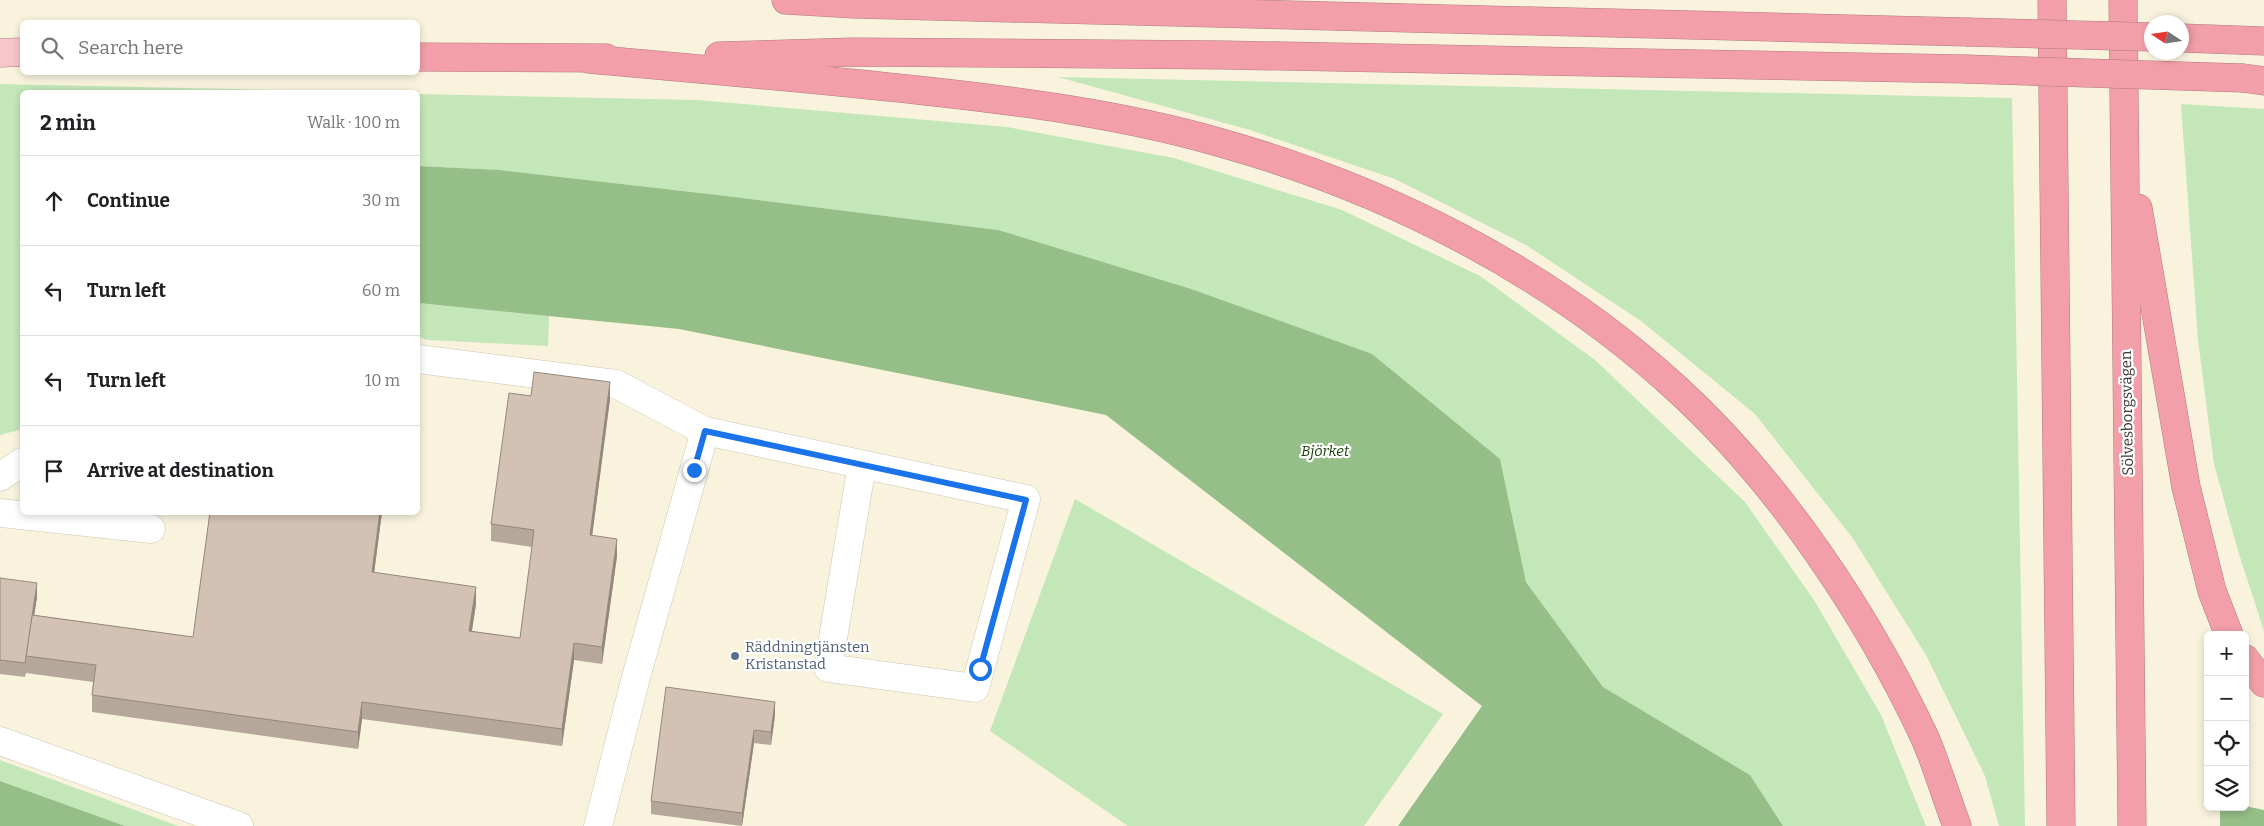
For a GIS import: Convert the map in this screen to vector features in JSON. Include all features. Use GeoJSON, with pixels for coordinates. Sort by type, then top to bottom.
{"type":"FeatureCollection","features":[{"type":"Feature","properties":{"kind":"highway"},"geometry":{"type":"LineString","coordinates":[[786,0],[913,6],[2144,37]]}},
{"type":"Feature","properties":{"kind":"highway"},"geometry":{"type":"LineString","coordinates":[[2052,0],[2061,826]]}},
{"type":"Feature","properties":{"kind":"highway","name":"Sölvesborgsvägen"},"geometry":{"type":"LineString","coordinates":[[2123,0],[2132,826]]}},
{"type":"Feature","properties":{"kind":"highway"},"geometry":{"type":"LineString","coordinates":[[2189,38],[2255,40]]}},
{"type":"Feature","properties":{"kind":"highway"},"geometry":{"type":"LineString","coordinates":[[420,57],[589,59],[881,52],[1224,55],[1965,69],[2254,79]]}},
{"type":"Feature","properties":{"kind":"highway"},"geometry":{"type":"LineString","coordinates":[[589,59],[849,82],[1002,99],[1119,119],[1218,142],[1307,171],[1391,204],[1462,237],[1541,284],[1605,330],[1677,388],[1735,448],[1790,515],[1841,587],[1886,662],[1926,742],[1956,826]]}},
{"type":"Feature","properties":{"kind":"highway"},"geometry":{"type":"LineString","coordinates":[[2124,125],[2186,487],[2212,591],[2227,631]]}},
{"type":"Feature","properties":{"kind":"highway"},"geometry":{"type":"LineString","coordinates":[[2249,665],[2264,683]]}},
{"type":"Feature","properties":{"kind":"main road"},"geometry":{"type":"LineString","coordinates":[[0,53],[20,52]]}},
{"type":"Feature","properties":{"kind":"lane"},"geometry":{"type":"LineString","coordinates":[[420,359],[616,384],[705,431],[862,464],[1026,500],[975,688],[828,668],[862,464]]}},
{"type":"Feature","properties":{"kind":"lane"},"geometry":{"type":"LineString","coordinates":[[598,826],[634,681],[705,431]]}},
{"type":"Feature","properties":{"kind":"lane"},"geometry":{"type":"LineString","coordinates":[[0,477],[20,463]]}},
{"type":"Feature","properties":{"kind":"lane"},"geometry":{"type":"LineString","coordinates":[[0,513],[150,529]]}},
{"type":"Feature","properties":{"kind":"lane"},"geometry":{"type":"LineString","coordinates":[[0,741],[240,826]]}},
{"type":"Feature","properties":{"kind":"green space"},"geometry":{"type":"Polygon","coordinates":[[[1058,77],[2012,98],[2025,826],[1999,826],[1985,776],[1926,655],[1852,537],[1755,414],[1641,321],[1526,245],[1395,179],[1250,130],[1058,77]]]}},
{"type":"Feature","properties":{"kind":"green space"},"geometry":{"type":"Polygon","coordinates":[[[0,84],[275,90],[20,90],[20,430],[0,435],[0,84]]]}},
{"type":"Feature","properties":{"kind":"green space"},"geometry":{"type":"Polygon","coordinates":[[[420,94],[697,100],[1007,127],[1174,158],[1342,210],[1480,276],[1595,360],[1745,502],[1814,600],[1881,715],[1926,826],[1783,826],[1750,775],[1603,687],[1526,582],[1500,459],[998,230],[500,170],[420,166],[420,94]]]}},
{"type":"Feature","properties":{"kind":"green space"},"geometry":{"type":"Polygon","coordinates":[[[2181,104],[2264,109],[2264,631],[2238,551],[2214,464],[2198,340],[2181,104]]]}},
{"type":"Feature","properties":{"kind":"green space","name":"Björket"},"geometry":{"type":"Polygon","coordinates":[[[420,166],[500,170],[998,230],[1191,289],[1372,354],[1500,459],[1526,582],[1603,687],[1750,775],[1783,826],[1398,826],[1482,706],[1106,415],[679,329],[420,303],[420,166]]]}},
{"type":"Feature","properties":{"kind":"green space"},"geometry":{"type":"Polygon","coordinates":[[[420,303],[549,316],[548,346],[428,340],[420,338],[420,303]]]}},
{"type":"Feature","properties":{"kind":"green space"},"geometry":{"type":"Polygon","coordinates":[[[1075,499],[1443,714],[1364,826],[1128,826],[990,731],[1075,499]]]}},
{"type":"Feature","properties":{"kind":"green space"},"geometry":{"type":"Polygon","coordinates":[[[0,760],[178,826],[125,826],[0,781],[0,760]]]}},
{"type":"Feature","properties":{"kind":"green space"},"geometry":{"type":"Polygon","coordinates":[[[0,781],[125,826],[0,826],[0,781]]]}},
{"type":"Feature","properties":{"kind":"green space"},"geometry":{"type":"Polygon","coordinates":[[[2249,807],[2264,810],[2264,826],[2220,826],[2220,811],[2249,811],[2249,807]]]}},
{"type":"Feature","properties":{"kind":"building"},"geometry":{"type":"Polygon","coordinates":[[[534,372],[610,382],[590,535],[617,539],[602,647],[574,643],[562,729],[362,702],[358,732],[92,695],[96,665],[26,656],[32,615],[193,637],[210,515],[380,515],[372,572],[476,587],[469,631],[520,638],[534,530],[491,524],[509,393],[531,396],[534,372]]]}},
{"type":"Feature","properties":{"kind":"building"},"geometry":{"type":"Polygon","coordinates":[[[0,578],[37,583],[25,663],[0,660],[0,578]]]}},
{"type":"Feature","properties":{"kind":"building"},"geometry":{"type":"Polygon","coordinates":[[[666,687],[775,702],[771,732],[754,730],[742,813],[651,801],[666,687]]]}},
{"type":"Feature","properties":{"kind":"place","name":"Räddningtjänsten Kristanstad"},"geometry":{"type":"Point","coordinates":[735,656]}},
{"type":"Feature","properties":{"kind":"route"},"geometry":{"type":"LineString","coordinates":[[694,470],[705,431],[1026,500],[980,669]]}}]}
